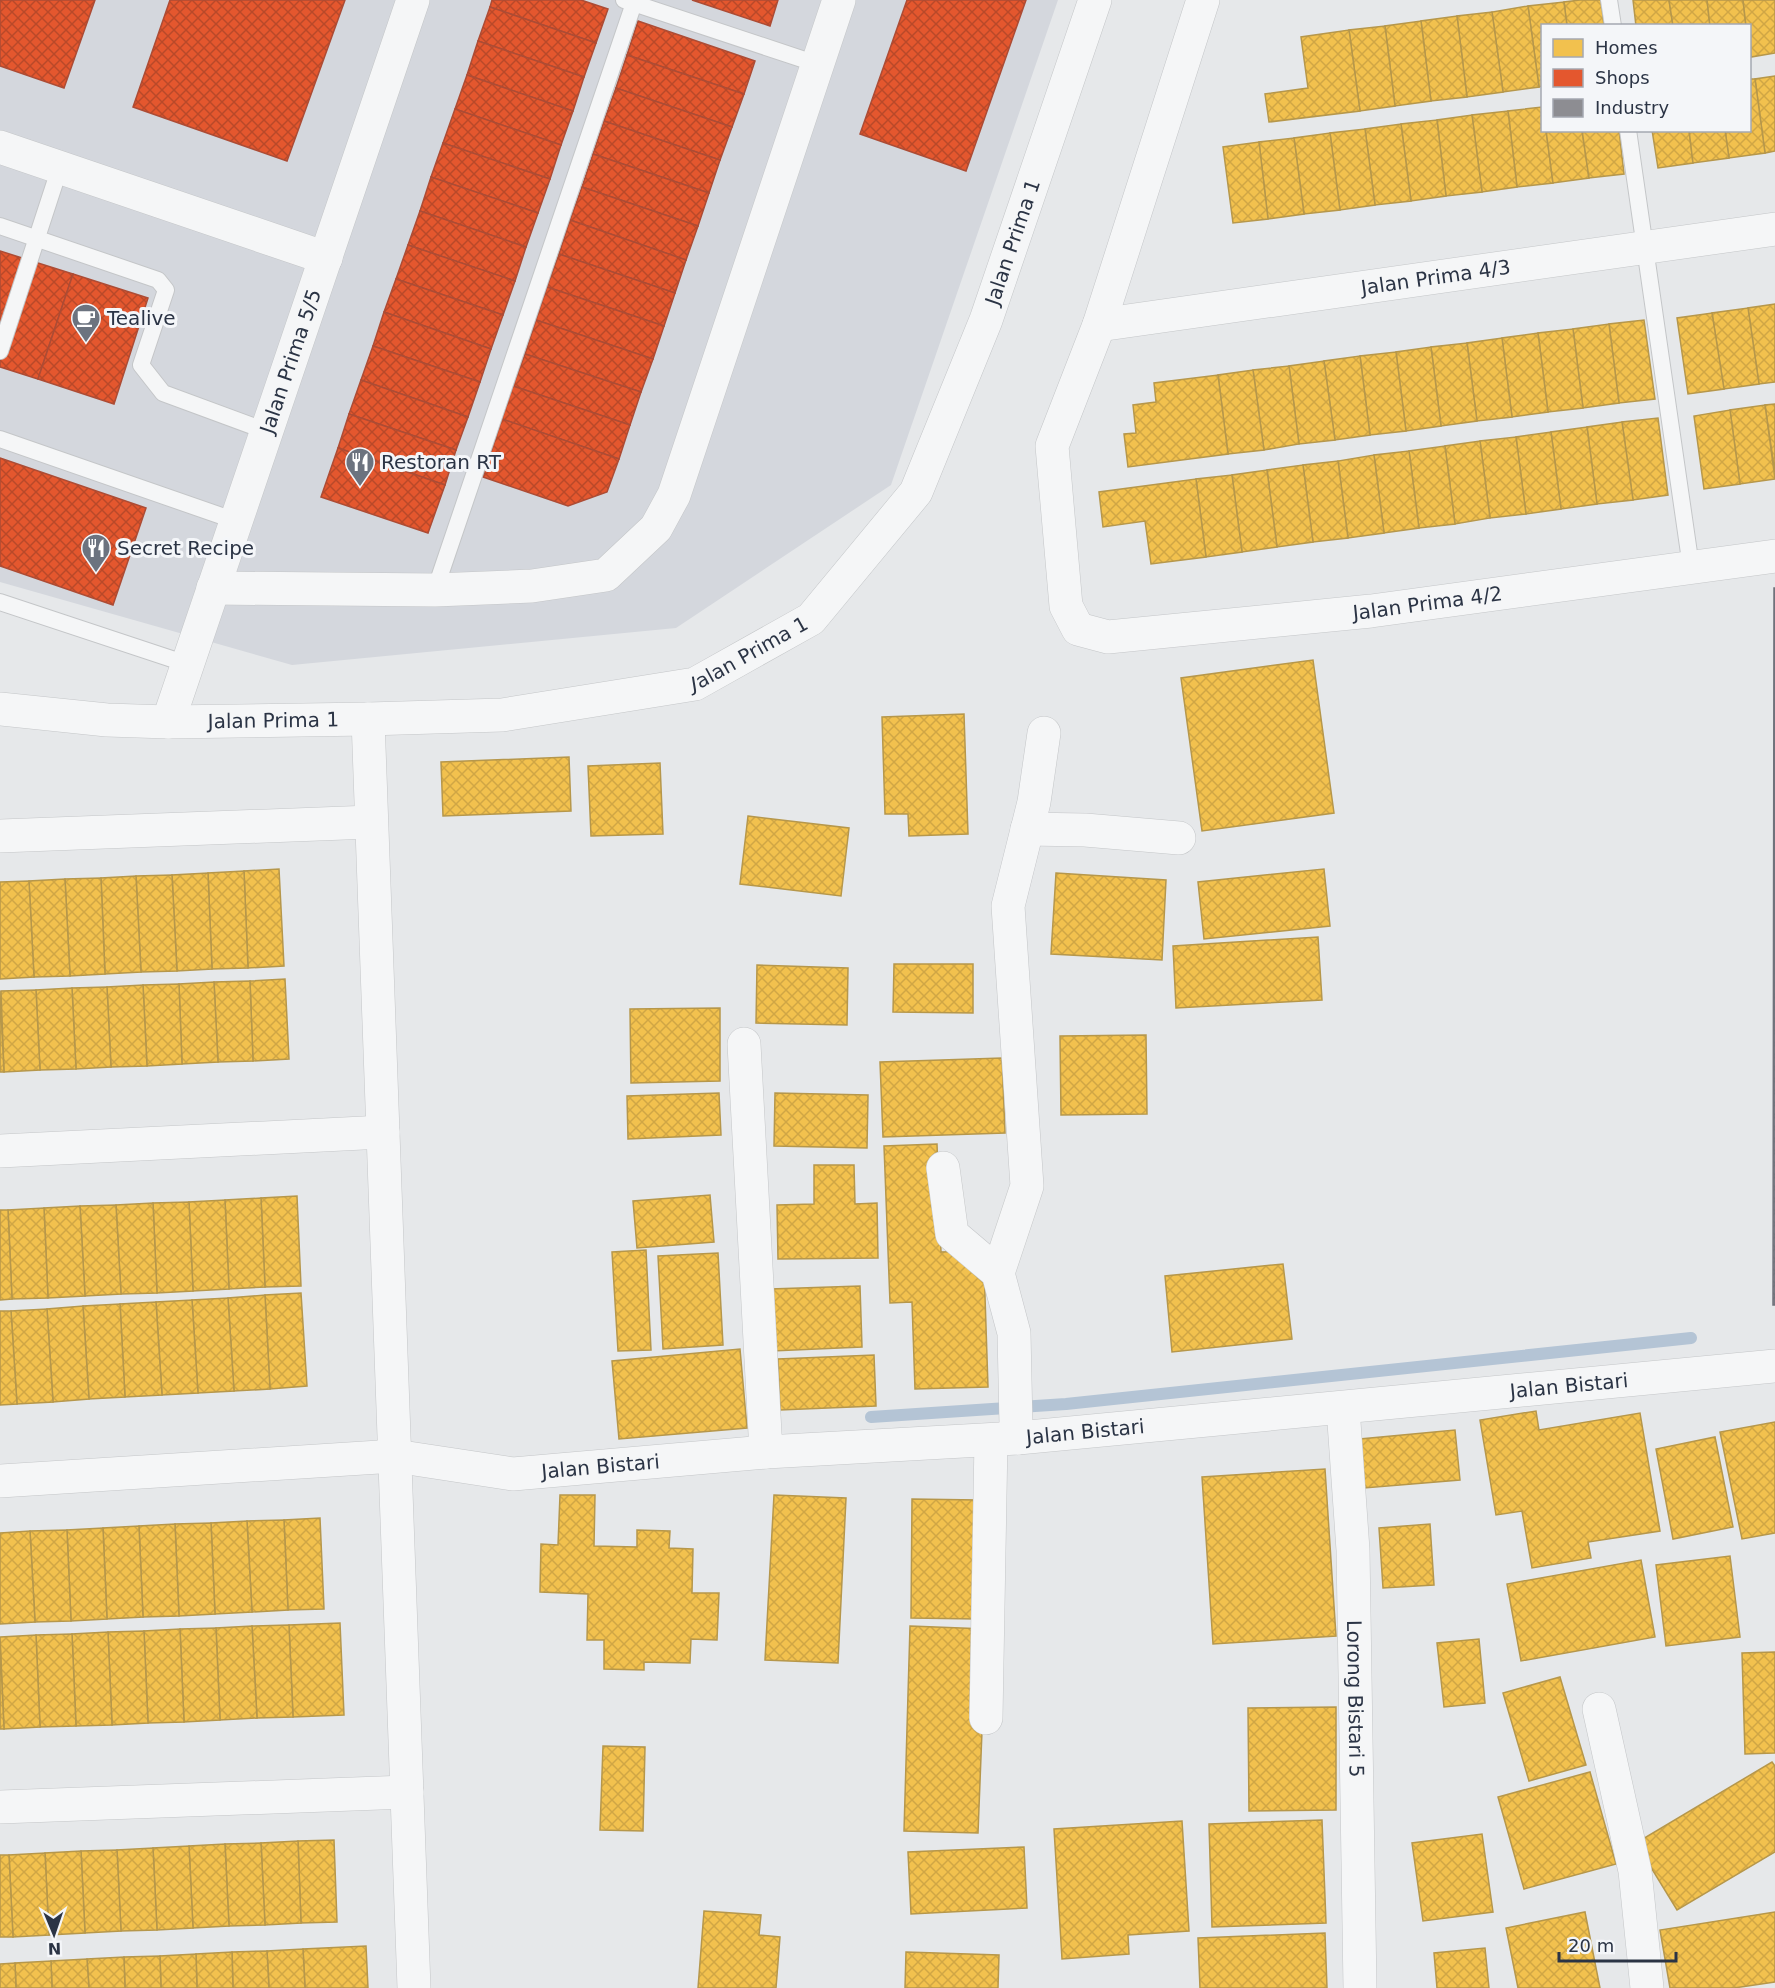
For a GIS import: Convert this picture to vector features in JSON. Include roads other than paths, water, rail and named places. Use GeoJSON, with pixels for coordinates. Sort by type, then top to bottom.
{"type":"FeatureCollection","features":[{"type":"Feature","properties":{"kind":"street","name":"Jalan Prima 5/5"},"geometry":{"type":"LineString","coordinates":[[168,722],[413,0]]}},
{"type":"Feature","properties":{"kind":"street"},"geometry":{"type":"LineString","coordinates":[[213,588],[435,590],[531,586],[606,575],[656,528],[674,495],[839,0]]}},
{"type":"Feature","properties":{"kind":"street","name":"Jalan Prima 1"},"geometry":{"type":"LineString","coordinates":[[0,709],[107,720],[168,722],[502,714],[695,684],[811,619],[916,492],[987,320],[1095,0]]}},
{"type":"Feature","properties":{"kind":"street"},"geometry":{"type":"LineString","coordinates":[[1099,325],[1203,0]]}},
{"type":"Feature","properties":{"kind":"street"},"geometry":{"type":"LineString","coordinates":[[0,147],[326,258]]}},
{"type":"Feature","properties":{"kind":"street","name":"Jalan Prima 4/3"},"geometry":{"type":"LineString","coordinates":[[1099,325],[1775,229]]}},
{"type":"Feature","properties":{"kind":"street","name":"Jalan Prima 4/2"},"geometry":{"type":"LineString","coordinates":[[1099,325],[1052,446],[1066,606],[1078,629],[1108,637],[1359,612],[1775,556]]}},
{"type":"Feature","properties":{"kind":"street"},"geometry":{"type":"LineString","coordinates":[[368,719],[414,1988]]}},
{"type":"Feature","properties":{"kind":"street"},"geometry":{"type":"LineString","coordinates":[[986,1718],[1008,1434],[1015,1386],[1014,1333],[998,1273],[1027,1186],[1008,906],[1034,802],[1044,733]]}},
{"type":"Feature","properties":{"kind":"street"},"geometry":{"type":"LineString","coordinates":[[0,836],[371,822]]}},
{"type":"Feature","properties":{"kind":"street"},"geometry":{"type":"LineString","coordinates":[[1027,829],[1086,830],[1179,838]]}},
{"type":"Feature","properties":{"kind":"street"},"geometry":{"type":"LineString","coordinates":[[744,1044],[766,1452]]}},
{"type":"Feature","properties":{"kind":"street"},"geometry":{"type":"LineString","coordinates":[[0,1151],[383,1132]]}},
{"type":"Feature","properties":{"kind":"street"},"geometry":{"type":"LineString","coordinates":[[943,1168],[952,1234],[998,1273]]}},
{"type":"Feature","properties":{"kind":"street","name":"Jalan Bistari"},"geometry":{"type":"LineString","coordinates":[[0,1482],[395,1456],[513,1474],[766,1452],[1343,1408],[1775,1366]]}},
{"type":"Feature","properties":{"kind":"street","name":"Lorong Bistari 5"},"geometry":{"type":"LineString","coordinates":[[1343,1408],[1353,1550],[1360,1988]]}},
{"type":"Feature","properties":{"kind":"street"},"geometry":{"type":"LineString","coordinates":[[1599,1708],[1635,1871],[1647,1988]]}},
{"type":"Feature","properties":{"kind":"street"},"geometry":{"type":"LineString","coordinates":[[0,1807],[407,1792]]}},
{"type":"Feature","properties":{"kind":"lane"},"geometry":{"type":"LineString","coordinates":[[1609,0],[1613,24]]}},
{"type":"Feature","properties":{"kind":"lane"},"geometry":{"type":"LineString","coordinates":[[435,590],[631,1],[817,64]]}},
{"type":"Feature","properties":{"kind":"lane"},"geometry":{"type":"LineString","coordinates":[[1628,132],[1691,567]]}},
{"type":"Feature","properties":{"kind":"lane"},"geometry":{"type":"LineString","coordinates":[[0,351],[60,167]]}},
{"type":"Feature","properties":{"kind":"lane"},"geometry":{"type":"LineString","coordinates":[[0,226],[158,280],[166,291],[141,365],[163,393],[266,431]]}},
{"type":"Feature","properties":{"kind":"lane"},"geometry":{"type":"LineString","coordinates":[[0,439],[236,521]]}},
{"type":"Feature","properties":{"kind":"lane"},"geometry":{"type":"LineString","coordinates":[[0,602],[187,664]]}},
{"type":"Feature","properties":{"kind":"waterway"},"geometry":{"type":"LineString","coordinates":[[871,1417],[1066,1404],[1691,1338]]}},
{"type":"Feature","properties":{"kind":"place","name":"Tealive"},"geometry":{"type":"Point","coordinates":[86,344]}},
{"type":"Feature","properties":{"kind":"place","name":"Restoran RT"},"geometry":{"type":"Point","coordinates":[360,488]}},
{"type":"Feature","properties":{"kind":"place","name":"Secret Recipe"},"geometry":{"type":"Point","coordinates":[96,574]}}]}
